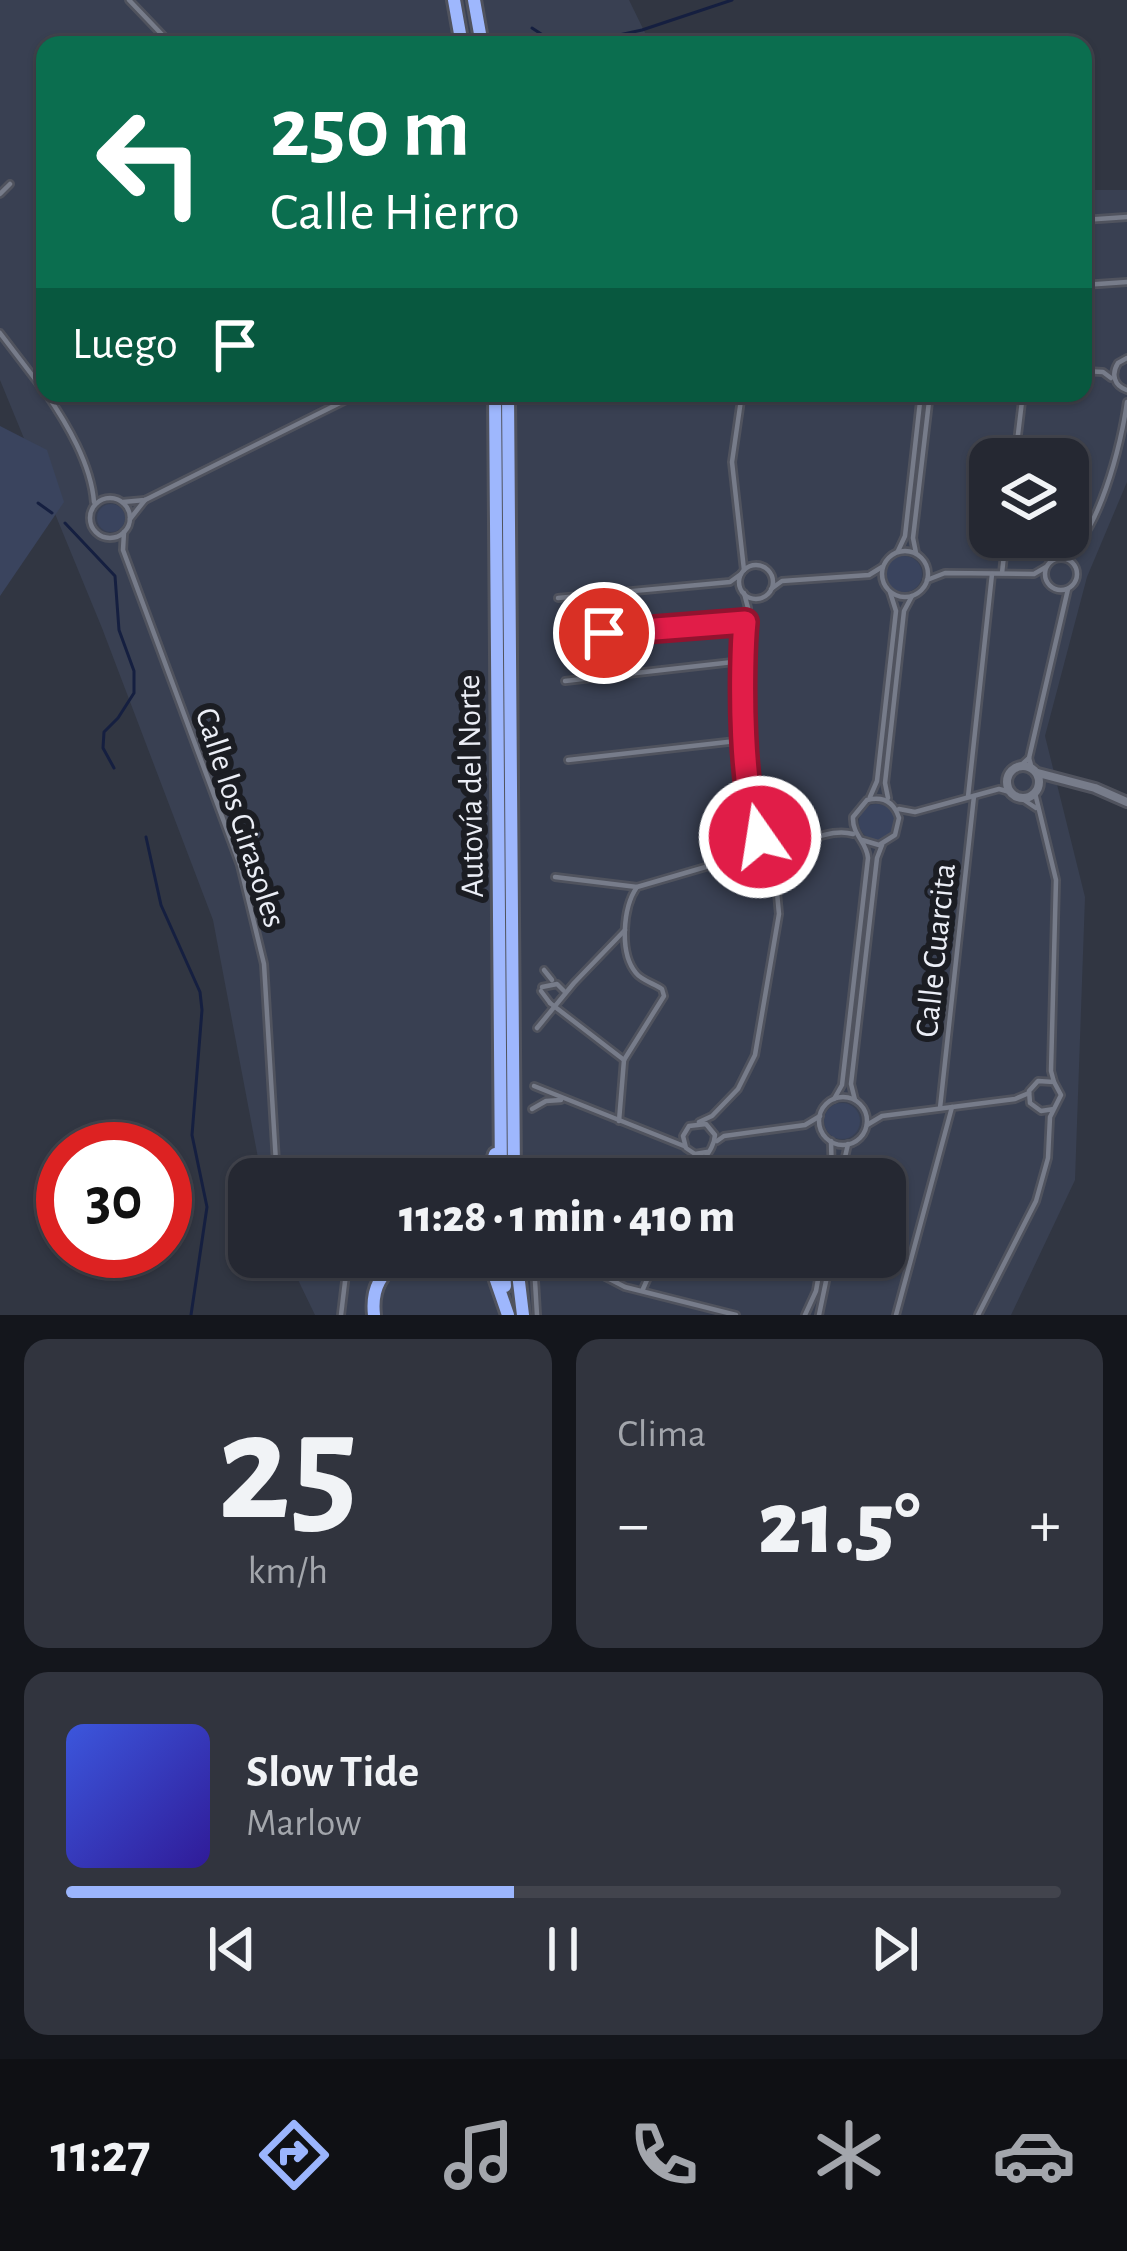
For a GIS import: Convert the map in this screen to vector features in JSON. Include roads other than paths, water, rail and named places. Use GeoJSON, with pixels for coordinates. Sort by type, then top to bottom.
{"type":"FeatureCollection","features":[{"type":"Feature","properties":{"kind":"highway"},"geometry":{"type":"LineString","coordinates":[[454,0],[460,36]]}},
{"type":"Feature","properties":{"kind":"highway"},"geometry":{"type":"LineString","coordinates":[[470,0],[476,36]]}},
{"type":"Feature","properties":{"kind":"highway","name":"Autovía del Norte"},"geometry":{"type":"LineString","coordinates":[[495,402],[514,1158]]}},
{"type":"Feature","properties":{"kind":"highway","name":"Autovía del Norte"},"geometry":{"type":"LineString","coordinates":[[501,588],[508,402]]}},
{"type":"Feature","properties":{"kind":"highway","name":"Autovía del Norte"},"geometry":{"type":"LineString","coordinates":[[501,1158],[502,619]]}},
{"type":"Feature","properties":{"kind":"highway"},"geometry":{"type":"LineString","coordinates":[[494,1158],[500,1112]]}},
{"type":"Feature","properties":{"kind":"highway"},"geometry":{"type":"LineString","coordinates":[[370,1315],[374,1278]]}},
{"type":"Feature","properties":{"kind":"highway"},"geometry":{"type":"LineString","coordinates":[[370,1315],[380,1278]]}},
{"type":"Feature","properties":{"kind":"highway"},"geometry":{"type":"LineString","coordinates":[[495,1278],[508,1315]]}},
{"type":"Feature","properties":{"kind":"highway"},"geometry":{"type":"LineString","coordinates":[[505,1278],[508,1315]]}},
{"type":"Feature","properties":{"kind":"highway"},"geometry":{"type":"LineString","coordinates":[[519,1278],[523,1315]]}},
{"type":"Feature","properties":{"kind":"street"},"geometry":{"type":"LineString","coordinates":[[128,0],[163,36]]}},
{"type":"Feature","properties":{"kind":"street"},"geometry":{"type":"LineString","coordinates":[[0,194],[10,184]]}},
{"type":"Feature","properties":{"kind":"street"},"geometry":{"type":"LineString","coordinates":[[1092,219],[1127,217]]}},
{"type":"Feature","properties":{"kind":"street"},"geometry":{"type":"LineString","coordinates":[[1092,284],[1127,282]]}},
{"type":"Feature","properties":{"kind":"street"},"geometry":{"type":"LineString","coordinates":[[0,333],[36,380]]}},
{"type":"Feature","properties":{"kind":"street"},"geometry":{"type":"LineString","coordinates":[[1092,371],[1103,372],[1127,358]]}},
{"type":"Feature","properties":{"kind":"street"},"geometry":{"type":"LineString","coordinates":[[1089,519],[1116,464],[1127,402],[1115,367]]}},
{"type":"Feature","properties":{"kind":"street"},"geometry":{"type":"LineString","coordinates":[[1103,372],[1121,386]]}},
{"type":"Feature","properties":{"kind":"street"},"geometry":{"type":"LineString","coordinates":[[51,402],[70,431],[92,485],[93,528],[123,550]]}},
{"type":"Feature","properties":{"kind":"street"},"geometry":{"type":"LineString","coordinates":[[92,485],[123,502],[145,500],[342,402]]}},
{"type":"Feature","properties":{"kind":"street"},"geometry":{"type":"LineString","coordinates":[[556,877],[637,886],[733,859],[753,838],[742,661],[748,608],[742,592],[745,559],[735,513],[732,463],[742,402]]}},
{"type":"Feature","properties":{"kind":"street"},"geometry":{"type":"LineString","coordinates":[[748,608],[782,581],[869,575],[898,551],[904,536],[920,402]]}},
{"type":"Feature","properties":{"kind":"street"},"geometry":{"type":"LineString","coordinates":[[916,553],[913,538],[929,402]]}},
{"type":"Feature","properties":{"kind":"street"},"geometry":{"type":"LineString","coordinates":[[1018,438],[1022,402]]}},
{"type":"Feature","properties":{"kind":"street"},"geometry":{"type":"LineString","coordinates":[[94,506],[109,498]]}},
{"type":"Feature","properties":{"kind":"street"},"geometry":{"type":"LineString","coordinates":[[108,538],[124,532],[145,500]]}},
{"type":"Feature","properties":{"kind":"street"},"geometry":{"type":"LineString","coordinates":[[123,502],[130,519]]}},
{"type":"Feature","properties":{"kind":"street","name":"Calle los Girasoles"},"geometry":{"type":"LineString","coordinates":[[124,532],[123,550],[240,865],[254,917],[267,995],[276,1158]]}},
{"type":"Feature","properties":{"kind":"street"},"geometry":{"type":"LineString","coordinates":[[898,551],[916,553],[945,573]]}},
{"type":"Feature","properties":{"kind":"street"},"geometry":{"type":"LineString","coordinates":[[1002,574],[1004,558]]}},
{"type":"Feature","properties":{"kind":"street"},"geometry":{"type":"LineString","coordinates":[[1034,574],[1061,558],[1074,564]]}},
{"type":"Feature","properties":{"kind":"street"},"geometry":{"type":"LineString","coordinates":[[978,1315],[1036,1202],[1048,1158],[1048,1124],[1061,1098],[1051,1071],[1057,895],[1029,758],[1062,603],[1078,576],[1074,558]]}},
{"type":"Feature","properties":{"kind":"street"},"geometry":{"type":"LineString","coordinates":[[745,559],[782,581]]}},
{"type":"Feature","properties":{"kind":"street"},"geometry":{"type":"LineString","coordinates":[[926,562],[928,580]]}},
{"type":"Feature","properties":{"kind":"street"},"geometry":{"type":"LineString","coordinates":[[558,598],[730,582],[759,566]]}},
{"type":"Feature","properties":{"kind":"street"},"geometry":{"type":"LineString","coordinates":[[882,567],[884,584]]}},
{"type":"Feature","properties":{"kind":"street"},"geometry":{"type":"LineString","coordinates":[[1046,567],[1047,581]]}},
{"type":"Feature","properties":{"kind":"street"},"geometry":{"type":"LineString","coordinates":[[899,826],[886,793],[904,610],[912,596],[928,580],[945,573],[1034,574],[1047,581],[1062,603]]}},
{"type":"Feature","properties":{"kind":"street"},"geometry":{"type":"LineString","coordinates":[[771,574],[771,589]]}},
{"type":"Feature","properties":{"kind":"street","name":"Calle Cuarcita"},"geometry":{"type":"LineString","coordinates":[[940,1108],[992,574]]}},
{"type":"Feature","properties":{"kind":"street"},"geometry":{"type":"LineString","coordinates":[[843,831],[877,781],[896,610],[884,584],[869,575]]}},
{"type":"Feature","properties":{"kind":"street"},"geometry":{"type":"LineString","coordinates":[[730,582],[759,598]]}},
{"type":"Feature","properties":{"kind":"street"},"geometry":{"type":"LineString","coordinates":[[1054,589],[1068,589]]}},
{"type":"Feature","properties":{"kind":"street"},"geometry":{"type":"LineString","coordinates":[[890,592],[912,596]]}},
{"type":"Feature","properties":{"kind":"street"},"geometry":{"type":"LineString","coordinates":[[561,637],[745,622]]}},
{"type":"Feature","properties":{"kind":"street"},"geometry":{"type":"LineString","coordinates":[[565,681],[742,661]]}},
{"type":"Feature","properties":{"kind":"street"},"geometry":{"type":"LineString","coordinates":[[568,760],[745,740]]}},
{"type":"Feature","properties":{"kind":"street"},"geometry":{"type":"LineString","coordinates":[[1005,790],[1007,780],[1029,758]]}},
{"type":"Feature","properties":{"kind":"street"},"geometry":{"type":"LineString","coordinates":[[1019,766],[1127,802]]}},
{"type":"Feature","properties":{"kind":"street"},"geometry":{"type":"LineString","coordinates":[[1021,798],[1058,780]]}},
{"type":"Feature","properties":{"kind":"street"},"geometry":{"type":"LineString","coordinates":[[882,1116],[864,1110],[851,1091],[877,860],[883,844],[915,812],[971,797],[1005,790],[1037,808]]}},
{"type":"Feature","properties":{"kind":"street"},"geometry":{"type":"LineString","coordinates":[[867,800],[881,799],[915,812]]}},
{"type":"Feature","properties":{"kind":"street"},"geometry":{"type":"LineString","coordinates":[[703,1158],[724,1136],[805,1125],[820,1116],[843,1081],[868,858],[853,818]]}},
{"type":"Feature","properties":{"kind":"street"},"geometry":{"type":"LineString","coordinates":[[754,828],[772,842],[786,845],[843,831],[883,844]]}},
{"type":"Feature","properties":{"kind":"street"},"geometry":{"type":"LineString","coordinates":[[753,838],[764,837]]}},
{"type":"Feature","properties":{"kind":"street"},"geometry":{"type":"LineString","coordinates":[[671,1138],[712,1116],[744,1081],[755,1054],[779,914],[772,842]]}},
{"type":"Feature","properties":{"kind":"street"},"geometry":{"type":"LineString","coordinates":[[760,869],[786,845]]}},
{"type":"Feature","properties":{"kind":"street"},"geometry":{"type":"LineString","coordinates":[[744,849],[747,863]]}},
{"type":"Feature","properties":{"kind":"street"},"geometry":{"type":"LineString","coordinates":[[733,859],[773,876]]}},
{"type":"Feature","properties":{"kind":"street"},"geometry":{"type":"LineString","coordinates":[[620,1121],[624,1060],[664,996],[662,989],[636,974],[626,946],[629,898],[637,886]]}},
{"type":"Feature","properties":{"kind":"street"},"geometry":{"type":"LineString","coordinates":[[537,1028],[625,929]]}},
{"type":"Feature","properties":{"kind":"street"},"geometry":{"type":"LineString","coordinates":[[612,943],[626,946]]}},
{"type":"Feature","properties":{"kind":"street"},"geometry":{"type":"LineString","coordinates":[[544,970],[558,985],[558,1002]]}},
{"type":"Feature","properties":{"kind":"street"},"geometry":{"type":"LineString","coordinates":[[574,983],[541,989],[624,1060]]}},
{"type":"Feature","properties":{"kind":"street"},"geometry":{"type":"LineString","coordinates":[[805,1125],[831,1141],[848,1144],[882,1116],[1018,1099],[1051,1071]]}},
{"type":"Feature","properties":{"kind":"street"},"geometry":{"type":"LineString","coordinates":[[1041,1080],[1054,1082]]}},
{"type":"Feature","properties":{"kind":"street"},"geometry":{"type":"LineString","coordinates":[[534,1086],[671,1138],[694,1158]]}},
{"type":"Feature","properties":{"kind":"street"},"geometry":{"type":"LineString","coordinates":[[1029,1093],[1030,1103]]}},
{"type":"Feature","properties":{"kind":"street"},"geometry":{"type":"LineString","coordinates":[[834,1099],[855,1100]]}},
{"type":"Feature","properties":{"kind":"street"},"geometry":{"type":"LineString","coordinates":[[1018,1099],[1041,1111],[1048,1124]]}},
{"type":"Feature","properties":{"kind":"street"},"geometry":{"type":"LineString","coordinates":[[532,1109],[546,1101],[564,1100]]}},
{"type":"Feature","properties":{"kind":"street"},"geometry":{"type":"LineString","coordinates":[[896,1315],[952,1107]]}},
{"type":"Feature","properties":{"kind":"street"},"geometry":{"type":"LineString","coordinates":[[1041,1111],[1054,1109]]}},
{"type":"Feature","properties":{"kind":"street"},"geometry":{"type":"LineString","coordinates":[[864,1110],[867,1125]]}},
{"type":"Feature","properties":{"kind":"street"},"geometry":{"type":"LineString","coordinates":[[712,1116],[715,1142]]}},
{"type":"Feature","properties":{"kind":"street"},"geometry":{"type":"LineString","coordinates":[[820,1116],[823,1132]]}},
{"type":"Feature","properties":{"kind":"street"},"geometry":{"type":"LineString","coordinates":[[698,1122],[724,1136]]}},
{"type":"Feature","properties":{"kind":"street"},"geometry":{"type":"LineString","coordinates":[[684,1146],[685,1130]]}},
{"type":"Feature","properties":{"kind":"street"},"geometry":{"type":"LineString","coordinates":[[831,1141],[831,1158]]}},
{"type":"Feature","properties":{"kind":"street"},"geometry":{"type":"LineString","coordinates":[[845,1158],[848,1144]]}},
{"type":"Feature","properties":{"kind":"street"},"geometry":{"type":"LineString","coordinates":[[692,1154],[707,1152]]}},
{"type":"Feature","properties":{"kind":"street"},"geometry":{"type":"LineString","coordinates":[[341,1315],[345,1278]]}},
{"type":"Feature","properties":{"kind":"street"},"geometry":{"type":"LineString","coordinates":[[535,1278],[537,1315]]}},
{"type":"Feature","properties":{"kind":"street"},"geometry":{"type":"LineString","coordinates":[[606,1278],[736,1315]]}},
{"type":"Feature","properties":{"kind":"street"},"geometry":{"type":"LineString","coordinates":[[643,1289],[648,1278]]}},
{"type":"Feature","properties":{"kind":"street"},"geometry":{"type":"LineString","coordinates":[[805,1315],[818,1278]]}},
{"type":"Feature","properties":{"kind":"street"},"geometry":{"type":"LineString","coordinates":[[819,1315],[827,1278]]}},
{"type":"Feature","properties":{"kind":"waterway"},"geometry":{"type":"LineString","coordinates":[[614,36],[732,0]]}},
{"type":"Feature","properties":{"kind":"waterway"},"geometry":{"type":"LineString","coordinates":[[532,28],[544,36]]}},
{"type":"Feature","properties":{"kind":"waterway"},"geometry":{"type":"LineString","coordinates":[[38,503],[52,513]]}},
{"type":"Feature","properties":{"kind":"waterway"},"geometry":{"type":"LineString","coordinates":[[65,523],[115,576],[119,630],[134,671],[134,693],[104,732],[103,748],[114,768]]}},
{"type":"Feature","properties":{"kind":"waterway"},"geometry":{"type":"LineString","coordinates":[[146,837],[161,905],[200,992],[202,1010],[192,1135],[207,1207],[191,1315]]}}]}
